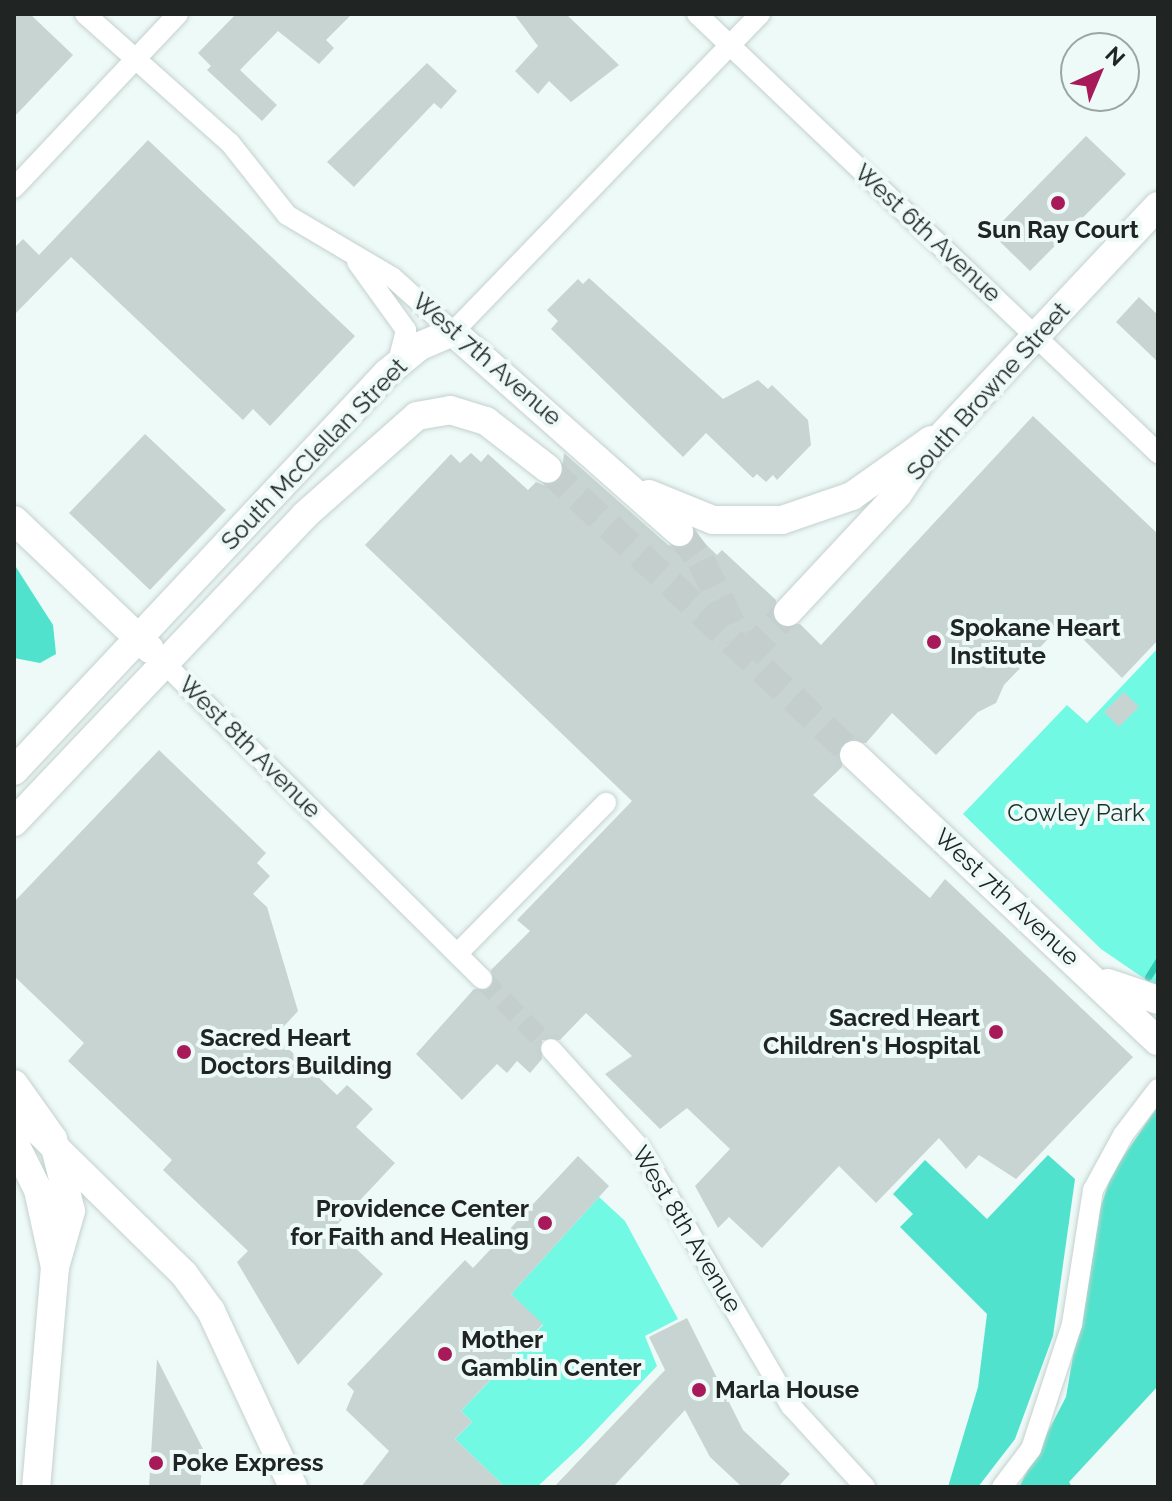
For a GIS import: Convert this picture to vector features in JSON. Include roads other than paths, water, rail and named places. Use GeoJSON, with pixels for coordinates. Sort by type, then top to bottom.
{"type":"FeatureCollection","features":[{"type":"Feature","properties":{"kind":"street","name":"West 7th Avenue"},"geometry":{"type":"LineString","coordinates":[[85,14],[134,61],[230,143],[287,215],[344,252],[392,277],[621,477],[679,532]]}},
{"type":"Feature","properties":{"kind":"street"},"geometry":{"type":"LineString","coordinates":[[14,188],[178,14]]}},
{"type":"Feature","properties":{"kind":"street","name":"West 6th Avenue"},"geometry":{"type":"LineString","coordinates":[[697,14],[1158,453]]}},
{"type":"Feature","properties":{"kind":"street","name":"South McClellan Street"},"geometry":{"type":"LineString","coordinates":[[14,771],[398,363],[453,332],[760,14]]}},
{"type":"Feature","properties":{"kind":"street","name":"South Browne Street"},"geometry":{"type":"LineString","coordinates":[[788,612],[870,526],[946,432],[1158,206]]}},
{"type":"Feature","properties":{"kind":"street","name":"West 7th Avenue"},"geometry":{"type":"LineString","coordinates":[[344,252],[406,330],[398,363]]}},
{"type":"Feature","properties":{"kind":"street","name":"West 7th Avenue"},"geometry":{"type":"LineString","coordinates":[[450,410],[486,421],[548,469]]}},
{"type":"Feature","properties":{"kind":"street","name":"South McClellan Street"},"geometry":{"type":"LineString","coordinates":[[14,822],[305,515],[405,424],[450,410]]}},
{"type":"Feature","properties":{"kind":"street","name":"West 7th Avenue"},"geometry":{"type":"LineString","coordinates":[[621,477],[713,520],[782,520],[852,496],[896,459],[946,432]]}},
{"type":"Feature","properties":{"kind":"street","name":"West 8th Avenue"},"geometry":{"type":"LineString","coordinates":[[14,520],[138,637],[482,979]]}},
{"type":"Feature","properties":{"kind":"street","name":"West 7th Avenue"},"geometry":{"type":"LineString","coordinates":[[854,755],[1158,1041]]}},
{"type":"Feature","properties":{"kind":"street"},"geometry":{"type":"LineString","coordinates":[[458,953],[606,803]]}},
{"type":"Feature","properties":{"kind":"street"},"geometry":{"type":"LineString","coordinates":[[1086,972],[1133,996],[1158,1000]]}},
{"type":"Feature","properties":{"kind":"street","name":"West 8th Avenue"},"geometry":{"type":"LineString","coordinates":[[551,1049],[625,1127],[658,1174],[777,1383],[865,1487]]}},
{"type":"Feature","properties":{"kind":"street"},"geometry":{"type":"LineString","coordinates":[[14,1084],[55,1145],[71,1211],[55,1267],[36,1487]]}},
{"type":"Feature","properties":{"kind":"street"},"geometry":{"type":"LineString","coordinates":[[1002,1487],[1031,1449],[1072,1324],[1093,1190],[1158,1089]]}},
{"type":"Feature","properties":{"kind":"street"},"geometry":{"type":"LineString","coordinates":[[14,1107],[156,1244],[211,1311],[293,1487]]}},
{"type":"Feature","properties":{"kind":"street"},"geometry":{"type":"LineString","coordinates":[[14,1142],[38,1190],[55,1267]]}},
{"type":"Feature","properties":{"kind":"waterway"},"geometry":{"type":"LineString","coordinates":[[1148,977],[1158,961]]}},
{"type":"Feature","properties":{"kind":"tunnel"},"geometry":{"type":"LineString","coordinates":[[548,469],[854,755]]}},
{"type":"Feature","properties":{"kind":"tunnel"},"geometry":{"type":"LineString","coordinates":[[679,532],[701,561],[738,637]]}},
{"type":"Feature","properties":{"kind":"tunnel"},"geometry":{"type":"LineString","coordinates":[[747,655],[788,612]]}},
{"type":"Feature","properties":{"kind":"tunnel"},"geometry":{"type":"LineString","coordinates":[[482,979],[551,1049]]}},
{"type":"Feature","properties":{"kind":"place","name":"Sun Ray Court"},"geometry":{"type":"Point","coordinates":[1058,203]}},
{"type":"Feature","properties":{"kind":"place","name":"Spokane Heart Institute"},"geometry":{"type":"Point","coordinates":[934,642]}},
{"type":"Feature","properties":{"kind":"place","name":"Sacred Heart Children's Hospital"},"geometry":{"type":"Point","coordinates":[996,1032]}},
{"type":"Feature","properties":{"kind":"place","name":"Sacred Heart Doctors Building"},"geometry":{"type":"Point","coordinates":[184,1052]}},
{"type":"Feature","properties":{"kind":"place","name":"Providence Center for Faith and Healing"},"geometry":{"type":"Point","coordinates":[545,1223]}},
{"type":"Feature","properties":{"kind":"place","name":"Mother Gamblin Center"},"geometry":{"type":"Point","coordinates":[445,1354]}},
{"type":"Feature","properties":{"kind":"place","name":"Marla House"},"geometry":{"type":"Point","coordinates":[699,1390]}},
{"type":"Feature","properties":{"kind":"place","name":"Poke Express"},"geometry":{"type":"Point","coordinates":[156,1463]}},
{"type":"Feature","properties":{"kind":"park label","name":"Cowley Park"},"geometry":{"type":"Point","coordinates":[1076,813]}}]}
